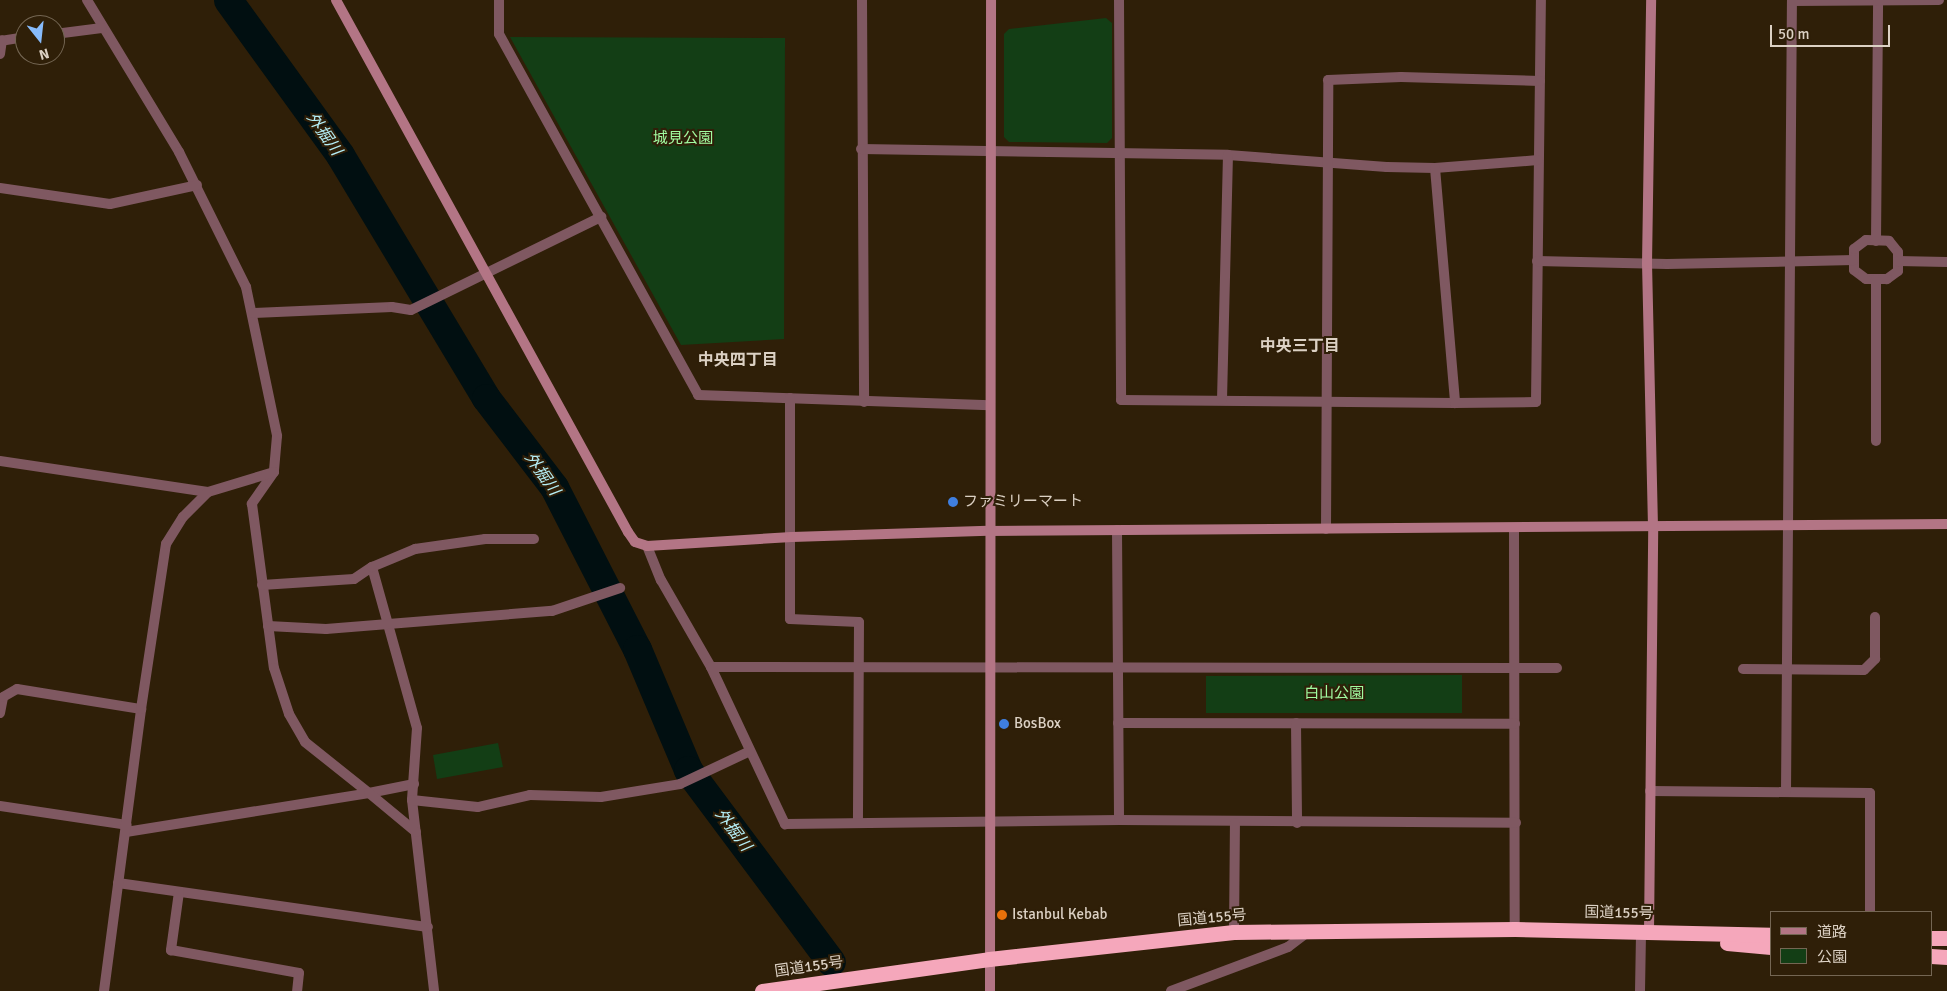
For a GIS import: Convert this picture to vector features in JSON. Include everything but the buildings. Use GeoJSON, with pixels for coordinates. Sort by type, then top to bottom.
{"type":"FeatureCollection","features":[{"type":"Feature","properties":{"kind":"highway","name":"国道155号"},"geometry":{"type":"LineString","coordinates":[[762,991],[841,986],[989,959],[1234,932],[1310,929],[1515,929],[1770,935]]}},
{"type":"Feature","properties":{"kind":"highway","name":"国道155号"},"geometry":{"type":"LineString","coordinates":[[1668,932],[1703,941],[1770,947]]}},
{"type":"Feature","properties":{"kind":"highway"},"geometry":{"type":"LineString","coordinates":[[1932,938],[1947,938]]}},
{"type":"Feature","properties":{"kind":"highway"},"geometry":{"type":"LineString","coordinates":[[1932,956],[1947,957]]}},
{"type":"Feature","properties":{"kind":"street"},"geometry":{"type":"LineString","coordinates":[[88,0],[102,28],[197,185],[232,255],[253,313],[277,436],[274,472],[252,504],[274,668],[289,714],[305,742],[416,832]]}},
{"type":"Feature","properties":{"kind":"street"},"geometry":{"type":"LineString","coordinates":[[336,0],[634,542],[647,546],[792,537],[988,531],[1947,524]]}},
{"type":"Feature","properties":{"kind":"street"},"geometry":{"type":"LineString","coordinates":[[499,0],[499,34],[698,395],[990,405]]}},
{"type":"Feature","properties":{"kind":"street"},"geometry":{"type":"LineString","coordinates":[[862,0],[861,150],[864,402]]}},
{"type":"Feature","properties":{"kind":"street"},"geometry":{"type":"LineString","coordinates":[[990,991],[988,531],[991,0]]}},
{"type":"Feature","properties":{"kind":"street"},"geometry":{"type":"LineString","coordinates":[[1119,0],[1122,153],[1121,400],[1455,403],[1536,402],[1541,0]]}},
{"type":"Feature","properties":{"kind":"street"},"geometry":{"type":"LineString","coordinates":[[1640,991],[1645,931],[1650,791],[1653,527],[1647,264],[1651,0]]}},
{"type":"Feature","properties":{"kind":"street"},"geometry":{"type":"LineString","coordinates":[[1786,792],[1792,1],[1939,0]]}},
{"type":"Feature","properties":{"kind":"street"},"geometry":{"type":"LineString","coordinates":[[1876,241],[1878,1]]}},
{"type":"Feature","properties":{"kind":"street"},"geometry":{"type":"LineString","coordinates":[[65,33],[102,28]]}},
{"type":"Feature","properties":{"kind":"street"},"geometry":{"type":"LineString","coordinates":[[0,54],[1,40],[15,38]]}},
{"type":"Feature","properties":{"kind":"street"},"geometry":{"type":"LineString","coordinates":[[1326,529],[1328,80],[1401,77],[1540,81]]}},
{"type":"Feature","properties":{"kind":"street"},"geometry":{"type":"LineString","coordinates":[[861,150],[990,149],[1228,154],[1435,168],[1538,160]]}},
{"type":"Feature","properties":{"kind":"street"},"geometry":{"type":"LineString","coordinates":[[1222,400],[1228,154]]}},
{"type":"Feature","properties":{"kind":"street"},"geometry":{"type":"LineString","coordinates":[[1435,168],[1455,403]]}},
{"type":"Feature","properties":{"kind":"street"},"geometry":{"type":"LineString","coordinates":[[0,188],[110,204],[197,185]]}},
{"type":"Feature","properties":{"kind":"street"},"geometry":{"type":"LineString","coordinates":[[253,313],[392,307],[411,310],[484,271],[601,217]]}},
{"type":"Feature","properties":{"kind":"street"},"geometry":{"type":"LineString","coordinates":[[1866,240],[1876,241],[1889,241],[1898,252],[1898,271],[1887,279],[1866,279],[1854,270],[1854,249],[1866,240]]}},
{"type":"Feature","properties":{"kind":"street"},"geometry":{"type":"LineString","coordinates":[[1537,261],[1647,264],[1854,260]]}},
{"type":"Feature","properties":{"kind":"street"},"geometry":{"type":"LineString","coordinates":[[1898,261],[1947,262]]}},
{"type":"Feature","properties":{"kind":"street"},"geometry":{"type":"LineString","coordinates":[[1876,279],[1876,441]]}},
{"type":"Feature","properties":{"kind":"street"},"geometry":{"type":"LineString","coordinates":[[790,398],[792,537],[790,620],[859,622],[858,822]]}},
{"type":"Feature","properties":{"kind":"street"},"geometry":{"type":"LineString","coordinates":[[0,461],[208,492],[274,472]]}},
{"type":"Feature","properties":{"kind":"street"},"geometry":{"type":"LineString","coordinates":[[104,991],[141,709],[166,544],[183,517],[208,492]]}},
{"type":"Feature","properties":{"kind":"street"},"geometry":{"type":"LineString","coordinates":[[1514,528],[1515,929]]}},
{"type":"Feature","properties":{"kind":"street"},"geometry":{"type":"LineString","coordinates":[[1117,530],[1119,820]]}},
{"type":"Feature","properties":{"kind":"street"},"geometry":{"type":"LineString","coordinates":[[262,585],[354,579],[372,567],[415,548],[485,539],[534,538]]}},
{"type":"Feature","properties":{"kind":"street"},"geometry":{"type":"LineString","coordinates":[[647,546],[661,580],[711,667],[785,824],[1119,820],[1234,823],[1516,823]]}},
{"type":"Feature","properties":{"kind":"street"},"geometry":{"type":"LineString","coordinates":[[372,567],[417,728],[412,800],[434,991]]}},
{"type":"Feature","properties":{"kind":"street"},"geometry":{"type":"LineString","coordinates":[[268,626],[326,629],[388,626],[552,611],[620,588]]}},
{"type":"Feature","properties":{"kind":"street"},"geometry":{"type":"LineString","coordinates":[[1743,669],[1864,670],[1875,659],[1875,617]]}},
{"type":"Feature","properties":{"kind":"street"},"geometry":{"type":"LineString","coordinates":[[711,667],[989,669],[1557,668]]}},
{"type":"Feature","properties":{"kind":"street"},"geometry":{"type":"LineString","coordinates":[[0,713],[3,697],[17,689],[141,709]]}},
{"type":"Feature","properties":{"kind":"street"},"geometry":{"type":"LineString","coordinates":[[1118,723],[1515,724]]}},
{"type":"Feature","properties":{"kind":"street"},"geometry":{"type":"LineString","coordinates":[[1296,723],[1297,823]]}},
{"type":"Feature","properties":{"kind":"street"},"geometry":{"type":"LineString","coordinates":[[412,800],[478,806],[530,795],[600,797],[680,784],[750,751]]}},
{"type":"Feature","properties":{"kind":"street"},"geometry":{"type":"LineString","coordinates":[[0,806],[126,828],[369,793],[414,784]]}},
{"type":"Feature","properties":{"kind":"street"},"geometry":{"type":"LineString","coordinates":[[1650,791],[1870,793],[1870,911]]}},
{"type":"Feature","properties":{"kind":"street"},"geometry":{"type":"LineString","coordinates":[[1234,823],[1234,932]]}},
{"type":"Feature","properties":{"kind":"street"},"geometry":{"type":"LineString","coordinates":[[118,883],[428,927]]}},
{"type":"Feature","properties":{"kind":"street"},"geometry":{"type":"LineString","coordinates":[[179,892],[171,950],[299,973],[296,991]]}},
{"type":"Feature","properties":{"kind":"street"},"geometry":{"type":"LineString","coordinates":[[1171,991],[1288,947],[1310,929]]}},
{"type":"Feature","properties":{"kind":"green space"},"geometry":{"type":"Polygon","coordinates":[[[1106,18],[1112,23],[1112,138],[1107,143],[1009,142],[1004,137],[1004,34],[1009,29],[1106,18]]]}},
{"type":"Feature","properties":{"kind":"green space","name":"城見公園"},"geometry":{"type":"Polygon","coordinates":[[[510,37],[785,38],[784,339],[681,345],[510,37]]]}},
{"type":"Feature","properties":{"kind":"green space","name":"白山公園"},"geometry":{"type":"Polygon","coordinates":[[[1462,675],[1462,713],[1206,713],[1206,676],[1462,675]]]}},
{"type":"Feature","properties":{"kind":"green space"},"geometry":{"type":"Polygon","coordinates":[[[498,743],[503,767],[437,779],[433,755],[498,743]]]}},
{"type":"Feature","properties":{"kind":"waterway","name":"外掘川"},"geometry":{"type":"LineString","coordinates":[[228,0],[340,155],[486,398],[554,487],[637,649],[688,770],[831,962]]}},
{"type":"Feature","properties":{"kind":"place","name":"ファミリーマート"},"geometry":{"type":"Point","coordinates":[953,502]}},
{"type":"Feature","properties":{"kind":"place","name":"BosBox"},"geometry":{"type":"Point","coordinates":[1004,724]}},
{"type":"Feature","properties":{"kind":"place","name":"Istanbul Kebab"},"geometry":{"type":"Point","coordinates":[1002,915]}},
{"type":"Feature","properties":{"kind":"district","name":"中央三丁目"},"geometry":{"type":"Point","coordinates":[1300,346]}},
{"type":"Feature","properties":{"kind":"district","name":"中央四丁目"},"geometry":{"type":"Point","coordinates":[738,360]}}]}
